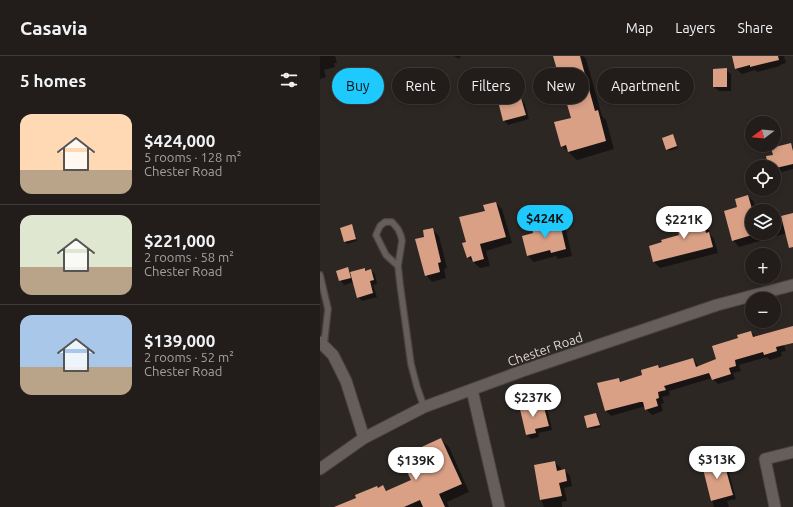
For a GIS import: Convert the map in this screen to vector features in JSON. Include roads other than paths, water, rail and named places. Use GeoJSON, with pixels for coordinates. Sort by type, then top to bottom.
{"type":"FeatureCollection","features":[{"type":"Feature","properties":{"kind":"street","name":"Chester Road"},"geometry":{"type":"LineString","coordinates":[[320,469],[364,438],[424,407],[540,365],[717,305],[793,285]]}},
{"type":"Feature","properties":{"kind":"street"},"geometry":{"type":"LineString","coordinates":[[322,344],[333,355],[346,381],[364,438]]}},
{"type":"Feature","properties":{"kind":"street"},"geometry":{"type":"LineString","coordinates":[[472,390],[499,507]]}},
{"type":"Feature","properties":{"kind":"street"},"geometry":{"type":"LineString","coordinates":[[775,507],[765,459],[793,452]]}},
{"type":"Feature","properties":{"kind":"lane"},"geometry":{"type":"LineString","coordinates":[[398,266],[386,255],[376,235],[380,226],[386,222],[392,222],[398,229],[401,236],[402,241],[398,266],[411,364],[424,407]]}},
{"type":"Feature","properties":{"kind":"lane"},"geometry":{"type":"LineString","coordinates":[[320,275],[328,309],[322,344]]}}]}
